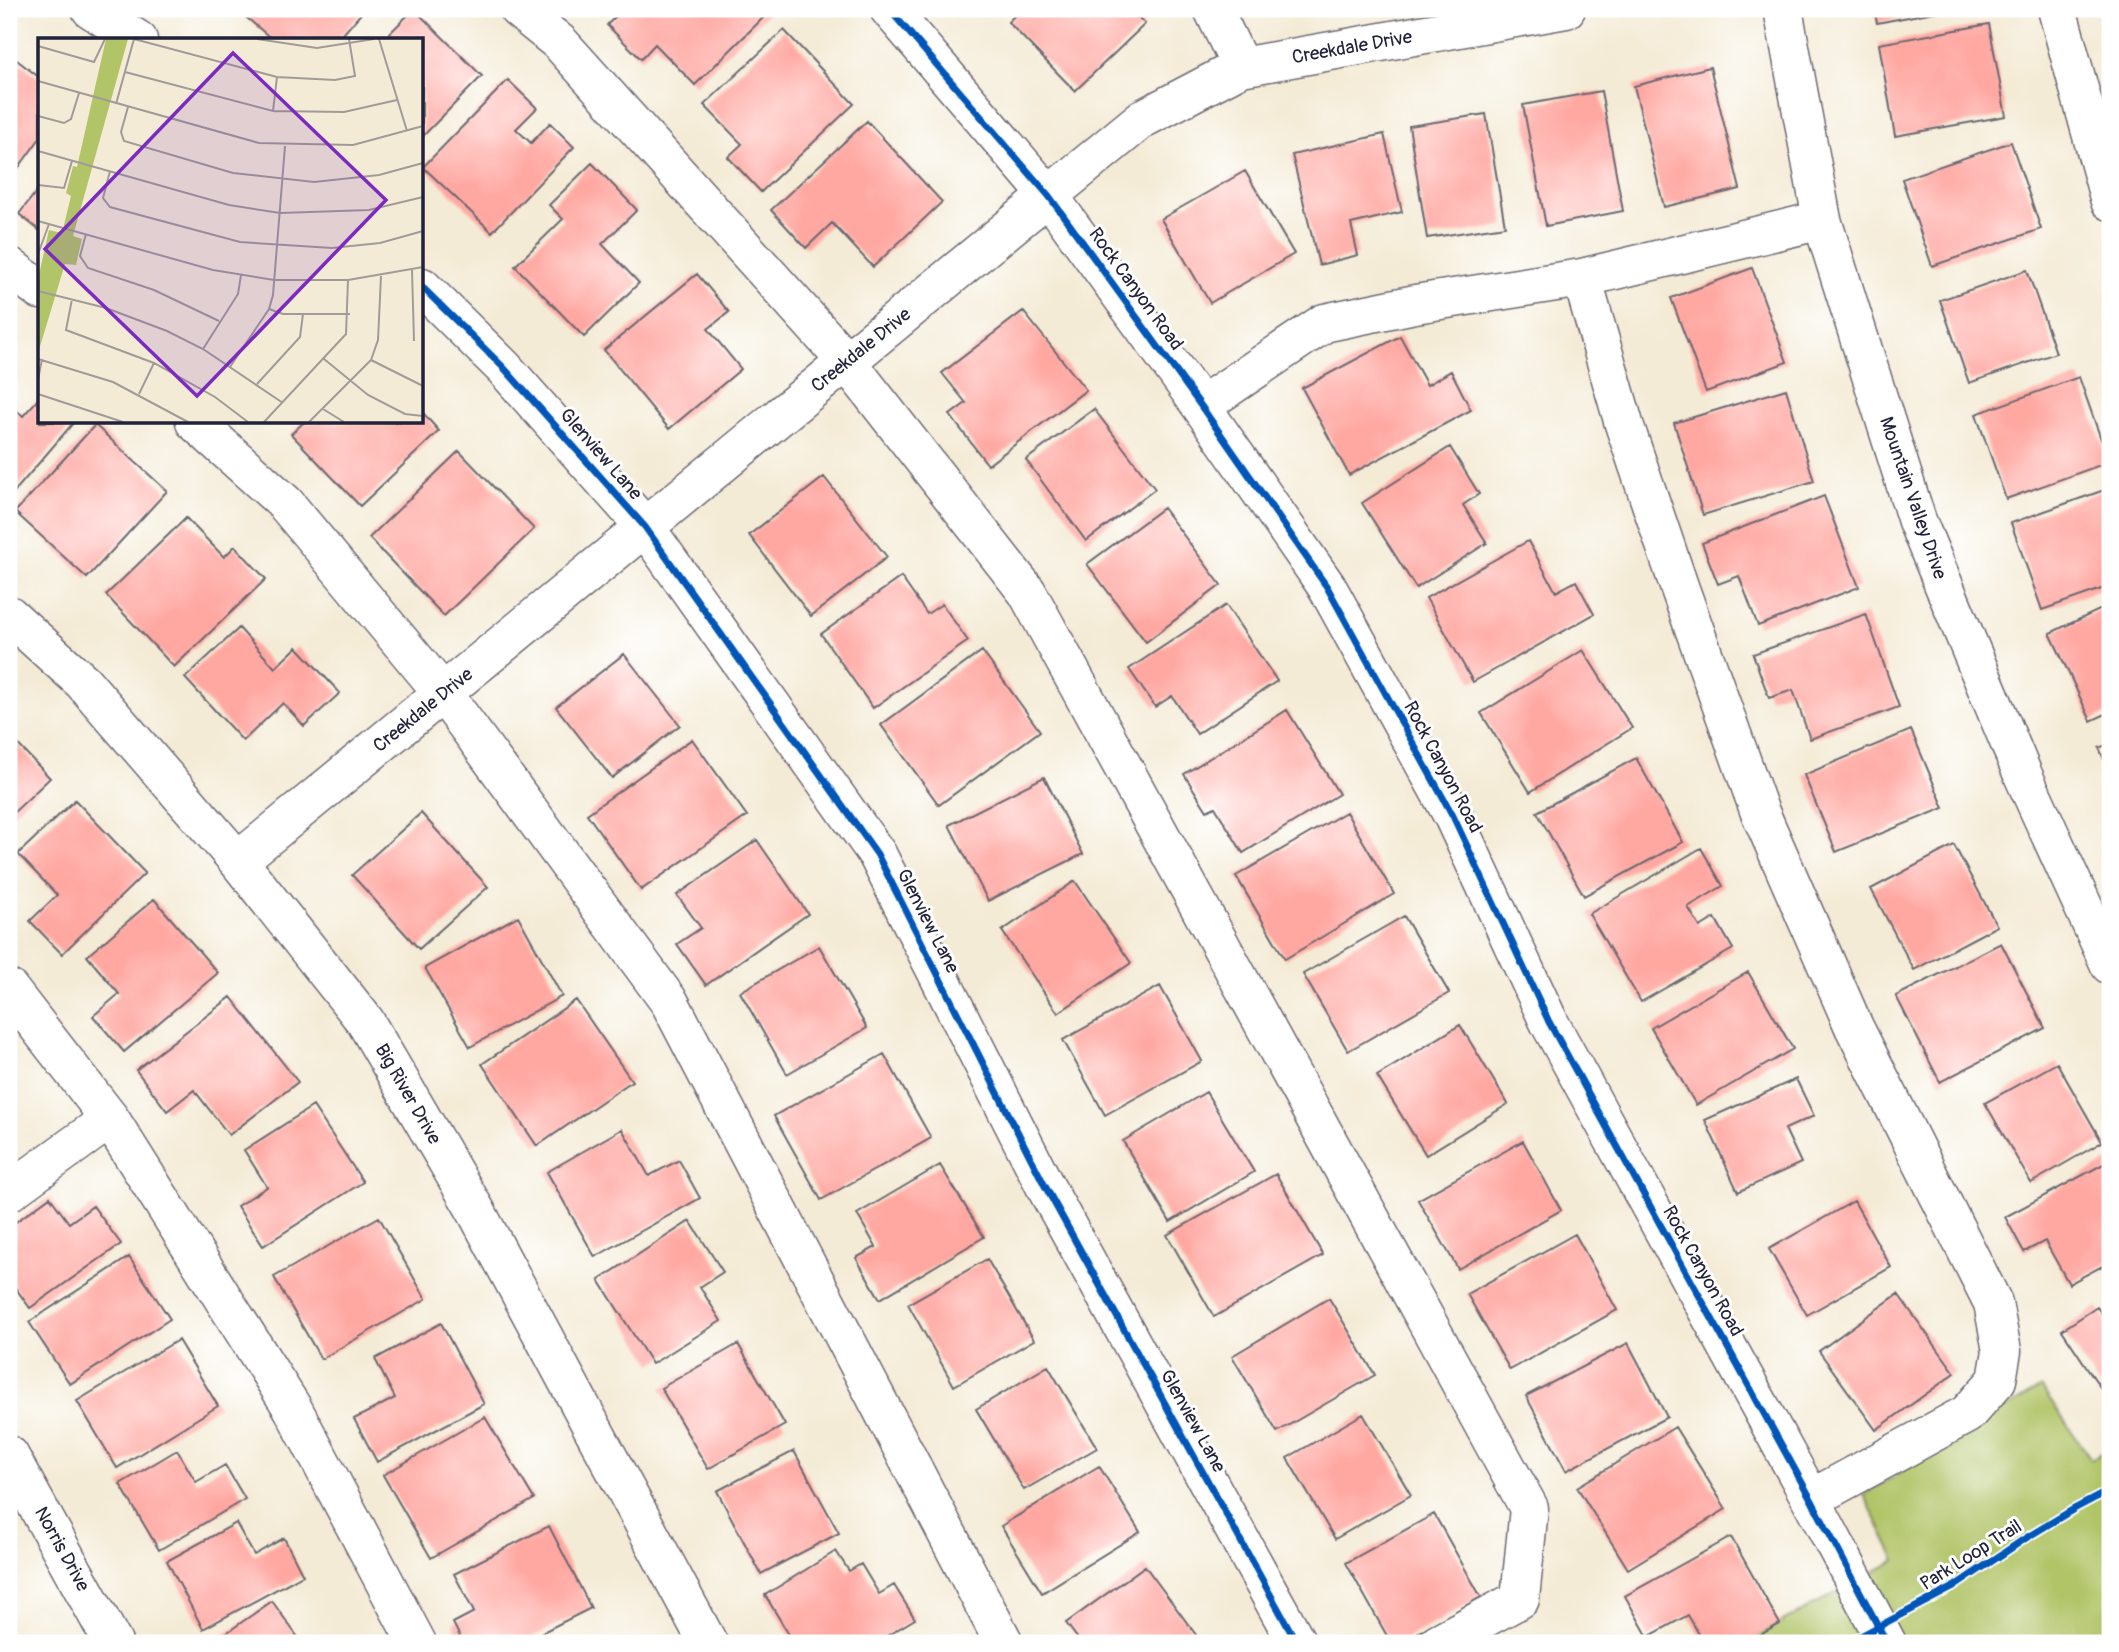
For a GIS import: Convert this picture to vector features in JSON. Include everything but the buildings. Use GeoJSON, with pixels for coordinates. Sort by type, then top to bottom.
{"type":"FeatureCollection","features":[{"type":"Feature","properties":{"kind":"street"},"geometry":{"type":"LineString","coordinates":[[91,9],[135,38]]}},
{"type":"Feature","properties":{"kind":"street"},"geometry":{"type":"LineString","coordinates":[[518,9],[560,43],[847,362],[1027,592],[1530,1508],[1520,1599],[1438,1643]]}},
{"type":"Feature","properties":{"kind":"street","name":"Rock Canyon Road"},"geometry":{"type":"LineString","coordinates":[[889,9],[1049,196],[1201,406],[1327,587],[1453,816],[1549,1022],[1887,1643]]}},
{"type":"Feature","properties":{"kind":"street"},"geometry":{"type":"LineString","coordinates":[[1213,9],[1241,67]]}},
{"type":"Feature","properties":{"kind":"street","name":"Creekdale Drive"},"geometry":{"type":"LineString","coordinates":[[238,862],[1142,119],[1241,67],[1566,9]]}},
{"type":"Feature","properties":{"kind":"street","name":"Mountain Valley Drive"},"geometry":{"type":"LineString","coordinates":[[1783,9],[1822,220],[1917,521],[2023,775],[2110,965]]}},
{"type":"Feature","properties":{"kind":"street"},"geometry":{"type":"LineString","coordinates":[[2057,9],[2110,201]]}},
{"type":"Feature","properties":{"kind":"street"},"geometry":{"type":"LineString","coordinates":[[1201,406],[1324,323],[1415,304],[1582,278],[1822,220]]}},
{"type":"Feature","properties":{"kind":"street"},"geometry":{"type":"LineString","coordinates":[[9,266],[38,288]]}},
{"type":"Feature","properties":{"kind":"street"},"geometry":{"type":"LineString","coordinates":[[1582,278],[1629,437],[1759,810],[1854,1027],[1993,1303],[2002,1351],[1997,1380],[1967,1413],[1811,1499]]}},
{"type":"Feature","properties":{"kind":"street","name":"Glenview Lane"},"geometry":{"type":"LineString","coordinates":[[424,289],[504,368],[645,527],[877,854],[1045,1186],[1297,1643]]}},
{"type":"Feature","properties":{"kind":"street"},"geometry":{"type":"LineString","coordinates":[[197,424],[285,503],[443,693],[670,1003],[1004,1643]]}},
{"type":"Feature","properties":{"kind":"street","name":"Big River Drive"},"geometry":{"type":"LineString","coordinates":[[9,615],[83,682],[238,862],[365,1021],[476,1211],[708,1643]]}},
{"type":"Feature","properties":{"kind":"street"},"geometry":{"type":"LineString","coordinates":[[9,989],[110,1119],[293,1409],[417,1643]]}},
{"type":"Feature","properties":{"kind":"street"},"geometry":{"type":"LineString","coordinates":[[9,1192],[110,1119]]}},
{"type":"Feature","properties":{"kind":"street","name":"Norris Drive"},"geometry":{"type":"LineString","coordinates":[[9,1455],[113,1643]]}},
{"type":"Feature","properties":{"kind":"green space"},"geometry":{"type":"Polygon","coordinates":[[[2041,1387],[2091,1459],[2110,1449],[2110,1643],[1939,1643],[1936,1637],[1926,1643],[1744,1643],[1896,1560],[1864,1495],[2041,1387]]]}},
{"type":"Feature","properties":{"kind":"cycle path"},"geometry":{"type":"LineString","coordinates":[[889,9],[1049,196],[1201,406],[1327,587],[1453,816],[1549,1022],[1887,1643]]}},
{"type":"Feature","properties":{"kind":"cycle path"},"geometry":{"type":"LineString","coordinates":[[424,289],[504,368],[645,527],[877,854],[1045,1186],[1297,1643]]}},
{"type":"Feature","properties":{"kind":"cycle path","name":"Park Loop Trail"},"geometry":{"type":"LineString","coordinates":[[1847,1643],[1952,1588],[2026,1538],[2110,1490]]}}]}
